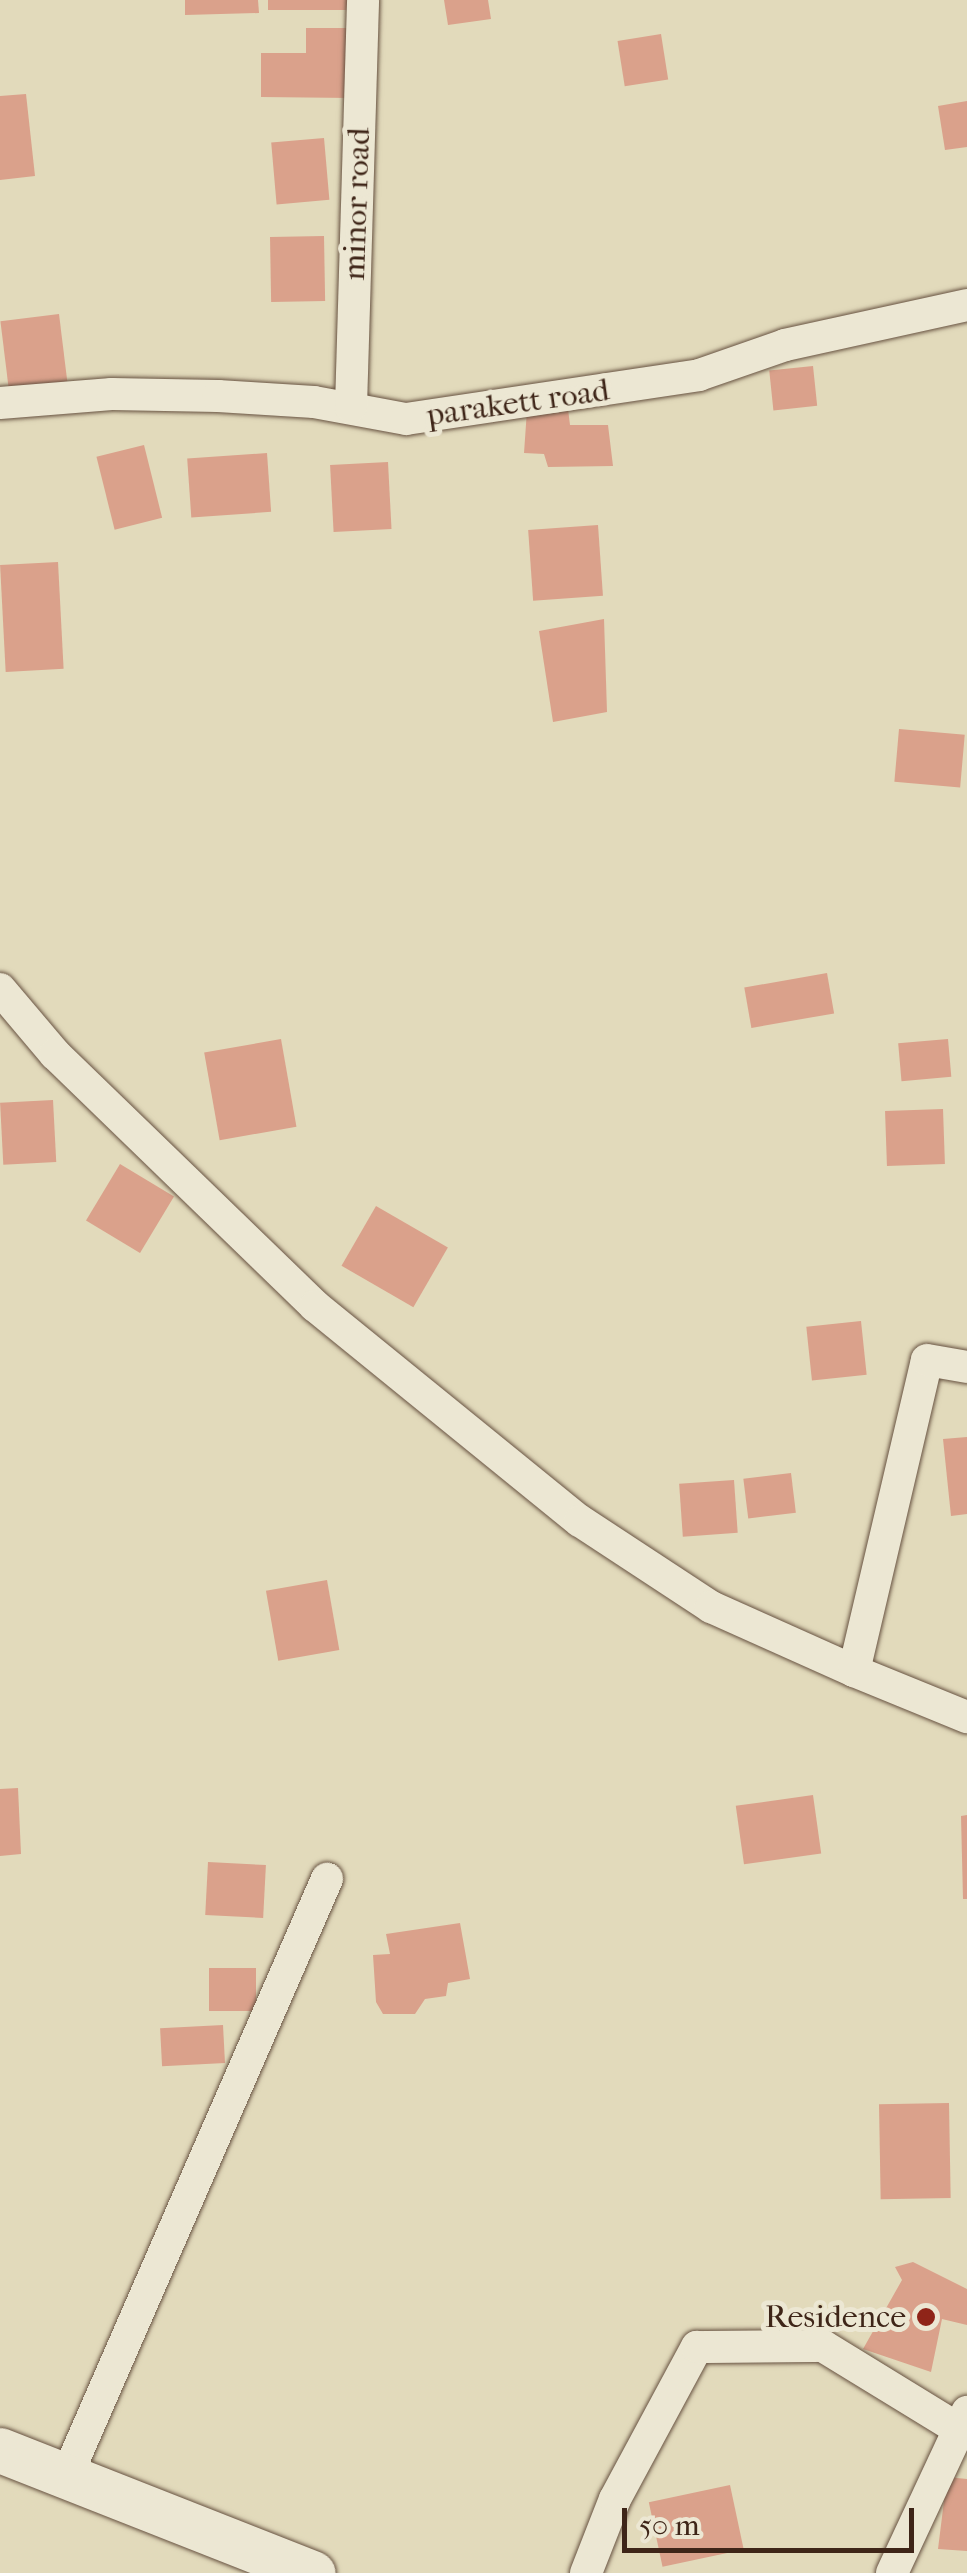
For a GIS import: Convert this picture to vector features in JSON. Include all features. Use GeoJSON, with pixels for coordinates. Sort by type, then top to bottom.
{"type":"FeatureCollection","features":[{"type":"Feature","properties":{"kind":"main road"},"geometry":{"type":"LineString","coordinates":[[0,2450],[65,2480],[313,2573]]}},
{"type":"Feature","properties":{"kind":"street","name":"minor road"},"geometry":{"type":"LineString","coordinates":[[351,407],[363,0]]}},
{"type":"Feature","properties":{"kind":"street","name":"parakett road"},"geometry":{"type":"LineString","coordinates":[[0,403],[112,394],[351,407],[406,418],[610,392],[699,375],[902,316],[967,305]]}},
{"type":"Feature","properties":{"kind":"street"},"geometry":{"type":"LineString","coordinates":[[0,989],[55,1054],[316,1306],[580,1521],[710,1608],[967,1717]]}},
{"type":"Feature","properties":{"kind":"street"},"geometry":{"type":"LineString","coordinates":[[854,1671],[927,1360],[967,1367]]}},
{"type":"Feature","properties":{"kind":"street"},"geometry":{"type":"LineString","coordinates":[[65,2480],[327,1880]]}},
{"type":"Feature","properties":{"kind":"street"},"geometry":{"type":"LineString","coordinates":[[586,2573],[615,2500],[697,2346],[823,2346],[963,2421],[892,2573]]}},
{"type":"Feature","properties":{"kind":"building"},"geometry":{"type":"Polygon","coordinates":[[[185,0],[258,0],[259,13],[185,15],[185,0]]]}},
{"type":"Feature","properties":{"kind":"building"},"geometry":{"type":"Polygon","coordinates":[[[268,0],[350,0],[350,10],[268,10],[268,0]]]}},
{"type":"Feature","properties":{"kind":"building"},"geometry":{"type":"Polygon","coordinates":[[[444,0],[488,0],[491,19],[448,25],[444,0]]]}},
{"type":"Feature","properties":{"kind":"building"},"geometry":{"type":"Polygon","coordinates":[[[306,28],[351,28],[351,98],[261,97],[261,53],[306,53],[306,28]]]}},
{"type":"Feature","properties":{"kind":"building"},"geometry":{"type":"Polygon","coordinates":[[[661,34],[668,79],[625,86],[618,41],[661,34]]]}},
{"type":"Feature","properties":{"kind":"building"},"geometry":{"type":"Polygon","coordinates":[[[26,94],[35,176],[0,180],[0,96],[26,94]]]}},
{"type":"Feature","properties":{"kind":"building"},"geometry":{"type":"Polygon","coordinates":[[[967,101],[967,147],[945,150],[938,106],[967,101]]]}},
{"type":"Feature","properties":{"kind":"building"},"geometry":{"type":"Polygon","coordinates":[[[324,138],[329,200],[277,204],[271,143],[324,138]]]}},
{"type":"Feature","properties":{"kind":"building"},"geometry":{"type":"Polygon","coordinates":[[[324,236],[325,301],[271,302],[270,237],[324,236]]]}},
{"type":"Feature","properties":{"kind":"building"},"geometry":{"type":"Polygon","coordinates":[[[59,314],[67,381],[9,389],[0,321],[59,314]]]}},
{"type":"Feature","properties":{"kind":"building"},"geometry":{"type":"Polygon","coordinates":[[[813,366],[817,406],[773,410],[769,371],[813,366]]]}},
{"type":"Feature","properties":{"kind":"building"},"geometry":{"type":"Polygon","coordinates":[[[568,409],[570,425],[608,425],[613,466],[548,467],[544,454],[524,453],[527,410],[568,409]]]}},
{"type":"Feature","properties":{"kind":"building"},"geometry":{"type":"Polygon","coordinates":[[[144,445],[162,518],[115,530],[96,457],[144,445]]]}},
{"type":"Feature","properties":{"kind":"building"},"geometry":{"type":"Polygon","coordinates":[[[267,453],[271,512],[191,517],[187,459],[267,453]]]}},
{"type":"Feature","properties":{"kind":"building"},"geometry":{"type":"Polygon","coordinates":[[[388,462],[392,529],[334,532],[330,465],[388,462]]]}},
{"type":"Feature","properties":{"kind":"building"},"geometry":{"type":"Polygon","coordinates":[[[598,525],[603,596],[533,601],[528,530],[598,525]]]}},
{"type":"Feature","properties":{"kind":"building"},"geometry":{"type":"Polygon","coordinates":[[[58,562],[64,669],[6,672],[0,565],[58,562]]]}},
{"type":"Feature","properties":{"kind":"building"},"geometry":{"type":"Polygon","coordinates":[[[604,619],[607,712],[553,722],[539,631],[604,619]]]}},
{"type":"Feature","properties":{"kind":"building"},"geometry":{"type":"Polygon","coordinates":[[[899,729],[965,735],[960,788],[894,782],[899,729]]]}},
{"type":"Feature","properties":{"kind":"building"},"geometry":{"type":"Polygon","coordinates":[[[827,973],[834,1013],[751,1028],[744,988],[827,973]]]}},
{"type":"Feature","properties":{"kind":"building"},"geometry":{"type":"Polygon","coordinates":[[[281,1039],[296,1127],[220,1140],[204,1053],[281,1039]]]}},
{"type":"Feature","properties":{"kind":"building"},"geometry":{"type":"Polygon","coordinates":[[[948,1039],[951,1077],[902,1081],[898,1043],[948,1039]]]}},
{"type":"Feature","properties":{"kind":"building"},"geometry":{"type":"Polygon","coordinates":[[[53,1100],[56,1162],[3,1165],[0,1103],[53,1100]]]}},
{"type":"Feature","properties":{"kind":"building"},"geometry":{"type":"Polygon","coordinates":[[[943,1109],[945,1164],[887,1166],[885,1111],[943,1109]]]}},
{"type":"Feature","properties":{"kind":"building"},"geometry":{"type":"Polygon","coordinates":[[[120,1164],[174,1196],[140,1253],[86,1221],[120,1164]]]}},
{"type":"Feature","properties":{"kind":"building"},"geometry":{"type":"Polygon","coordinates":[[[376,1206],[448,1248],[413,1307],[342,1266],[376,1206]]]}},
{"type":"Feature","properties":{"kind":"building"},"geometry":{"type":"Polygon","coordinates":[[[861,1321],[867,1375],[812,1380],[806,1327],[861,1321]]]}},
{"type":"Feature","properties":{"kind":"building"},"geometry":{"type":"Polygon","coordinates":[[[967,1437],[967,1514],[951,1516],[943,1439],[967,1437]]]}},
{"type":"Feature","properties":{"kind":"building"},"geometry":{"type":"Polygon","coordinates":[[[791,1473],[796,1513],[748,1519],[743,1479],[791,1473]]]}},
{"type":"Feature","properties":{"kind":"building"},"geometry":{"type":"Polygon","coordinates":[[[734,1480],[738,1533],[683,1537],[679,1484],[734,1480]]]}},
{"type":"Feature","properties":{"kind":"building"},"geometry":{"type":"Polygon","coordinates":[[[327,1580],[339,1650],[278,1661],[266,1591],[327,1580]]]}},
{"type":"Feature","properties":{"kind":"building"},"geometry":{"type":"Polygon","coordinates":[[[18,1788],[21,1854],[0,1856],[0,1789],[18,1788]]]}},
{"type":"Feature","properties":{"kind":"building"},"geometry":{"type":"Polygon","coordinates":[[[813,1795],[821,1853],[744,1864],[736,1806],[813,1795]]]}},
{"type":"Feature","properties":{"kind":"building"},"geometry":{"type":"Polygon","coordinates":[[[967,1815],[967,1899],[963,1899],[961,1816],[967,1815]]]}},
{"type":"Feature","properties":{"kind":"building"},"geometry":{"type":"Polygon","coordinates":[[[208,1862],[266,1865],[263,1918],[205,1915],[208,1862]]]}},
{"type":"Feature","properties":{"kind":"building"},"geometry":{"type":"Polygon","coordinates":[[[460,1923],[470,1979],[448,1983],[446,1996],[425,1999],[415,2014],[383,2014],[376,2002],[373,1955],[390,1954],[386,1934],[460,1923]]]}},
{"type":"Feature","properties":{"kind":"building"},"geometry":{"type":"Polygon","coordinates":[[[209,1968],[256,1968],[256,2011],[209,2011],[209,1968]]]}},
{"type":"Feature","properties":{"kind":"building"},"geometry":{"type":"Polygon","coordinates":[[[223,2025],[225,2063],[162,2066],[160,2028],[223,2025]]]}},
{"type":"Feature","properties":{"kind":"building"},"geometry":{"type":"Polygon","coordinates":[[[949,2103],[951,2198],[881,2199],[879,2104],[949,2103]]]}},
{"type":"Feature","properties":{"kind":"building","name":"Residence"},"geometry":{"type":"Polygon","coordinates":[[[913,2262],[967,2289],[967,2325],[942,2319],[931,2372],[863,2349],[902,2280],[895,2267],[913,2262]]]}},
{"type":"Feature","properties":{"kind":"building"},"geometry":{"type":"Polygon","coordinates":[[[947,2477],[967,2479],[967,2551],[938,2549],[947,2477]]]}},
{"type":"Feature","properties":{"kind":"building"},"geometry":{"type":"Polygon","coordinates":[[[730,2485],[744,2550],[663,2567],[649,2502],[730,2485]]]}},
{"type":"Feature","properties":{"kind":"place","name":"Residence"},"geometry":{"type":"Point","coordinates":[926,2317]}}]}
